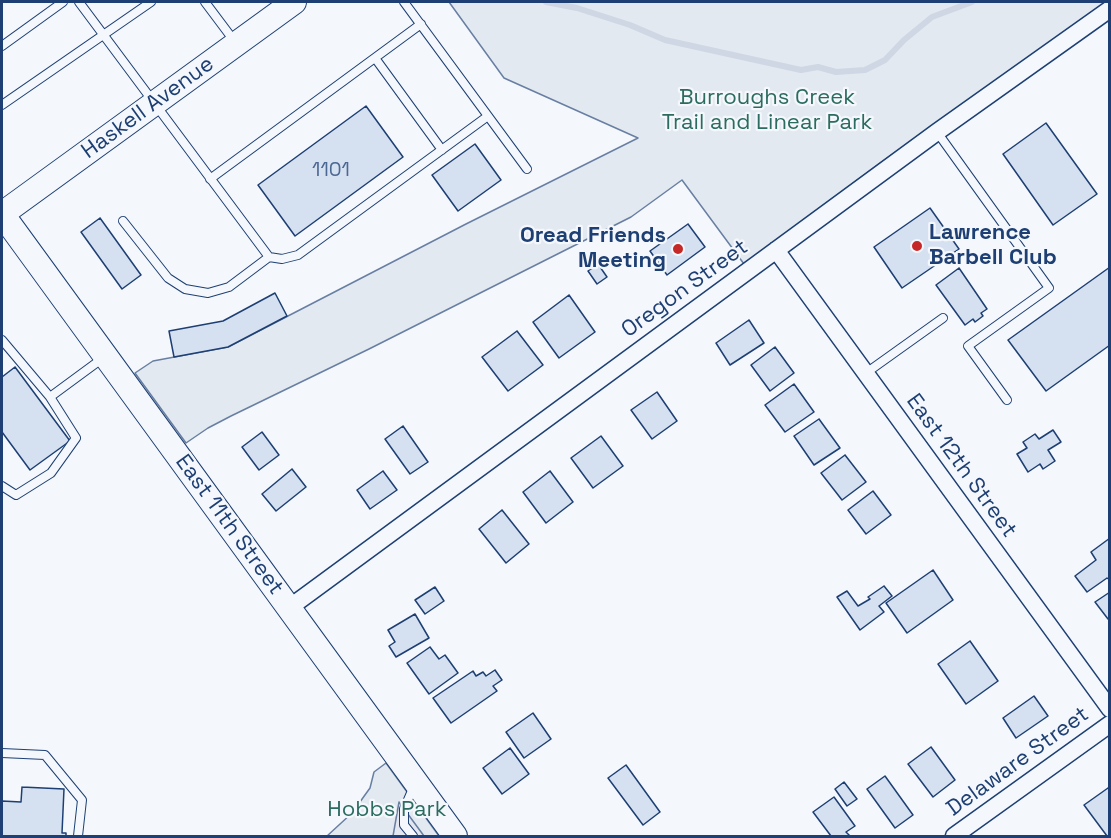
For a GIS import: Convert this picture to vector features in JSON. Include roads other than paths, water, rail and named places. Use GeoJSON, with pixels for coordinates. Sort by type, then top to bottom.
{"type":"FeatureCollection","features":[{"type":"Feature","properties":{"kind":"main road","name":"Haskell Avenue"},"geometry":{"type":"LineString","coordinates":[[2,214],[294,2]]}},
{"type":"Feature","properties":{"kind":"main road","name":"East 11th Street"},"geometry":{"type":"LineString","coordinates":[[2,214],[455,837]]}},
{"type":"Feature","properties":{"kind":"street","name":"Oregon Street"},"geometry":{"type":"LineString","coordinates":[[289,608],[937,132],[1110,9]]}},
{"type":"Feature","properties":{"kind":"street","name":"East 12th Street"},"geometry":{"type":"LineString","coordinates":[[776,250],[1110,709]]}},
{"type":"Feature","properties":{"kind":"street","name":"Delaware Street"},"geometry":{"type":"LineString","coordinates":[[954,837],[1110,723]]}},
{"type":"Feature","properties":{"kind":"lane"},"geometry":{"type":"LineString","coordinates":[[2,46],[63,2]]}},
{"type":"Feature","properties":{"kind":"lane"},"geometry":{"type":"LineString","coordinates":[[79,2],[269,257],[282,259],[298,255],[488,116]]}},
{"type":"Feature","properties":{"kind":"lane"},"geometry":{"type":"LineString","coordinates":[[2,105],[151,2]]}},
{"type":"Feature","properties":{"kind":"lane"},"geometry":{"type":"LineString","coordinates":[[205,2],[236,44]]}},
{"type":"Feature","properties":{"kind":"lane"},"geometry":{"type":"LineString","coordinates":[[404,2],[527,169]]}},
{"type":"Feature","properties":{"kind":"lane"},"geometry":{"type":"LineString","coordinates":[[210,179],[421,24]]}},
{"type":"Feature","properties":{"kind":"lane"},"geometry":{"type":"LineString","coordinates":[[375,58],[442,150]]}},
{"type":"Feature","properties":{"kind":"lane"},"geometry":{"type":"LineString","coordinates":[[937,132],[1048,288],[968,346],[1007,400]]}},
{"type":"Feature","properties":{"kind":"lane"},"geometry":{"type":"LineString","coordinates":[[123,221],[168,278],[184,289],[208,293],[229,287],[269,257]]}},
{"type":"Feature","properties":{"kind":"lane"},"geometry":{"type":"LineString","coordinates":[[866,373],[943,318]]}},
{"type":"Feature","properties":{"kind":"lane"},"geometry":{"type":"LineString","coordinates":[[2,340],[50,398],[76,438],[51,473],[16,495],[2,486]]}},
{"type":"Feature","properties":{"kind":"lane"},"geometry":{"type":"LineString","coordinates":[[50,398],[106,356]]}},
{"type":"Feature","properties":{"kind":"lane"},"geometry":{"type":"LineString","coordinates":[[2,753],[45,755],[82,800],[78,837]]}},
{"type":"Feature","properties":{"kind":"lane"},"geometry":{"type":"LineString","coordinates":[[412,837],[404,825],[404,809],[405,802],[416,783]]}},
{"type":"Feature","properties":{"kind":"waterway"},"geometry":{"type":"LineString","coordinates":[[546,2],[577,8],[630,25],[665,40],[801,70],[818,67],[836,72],[865,70],[885,60],[904,40],[932,17],[972,2]]}},
{"type":"Feature","properties":{"kind":"place","name":"Lawrence Barbell Club"},"geometry":{"type":"Point","coordinates":[917,246]}},
{"type":"Feature","properties":{"kind":"place","name":"Oread Friends Meeting"},"geometry":{"type":"Point","coordinates":[678,249]}},
{"type":"Feature","properties":{"kind":"park label","name":"Burroughs Creek Trail and Linear Park"},"geometry":{"type":"Point","coordinates":[767,110]}},
{"type":"Feature","properties":{"kind":"park label","name":"Hobbs Park"},"geometry":{"type":"Point","coordinates":[387,810]}}]}
